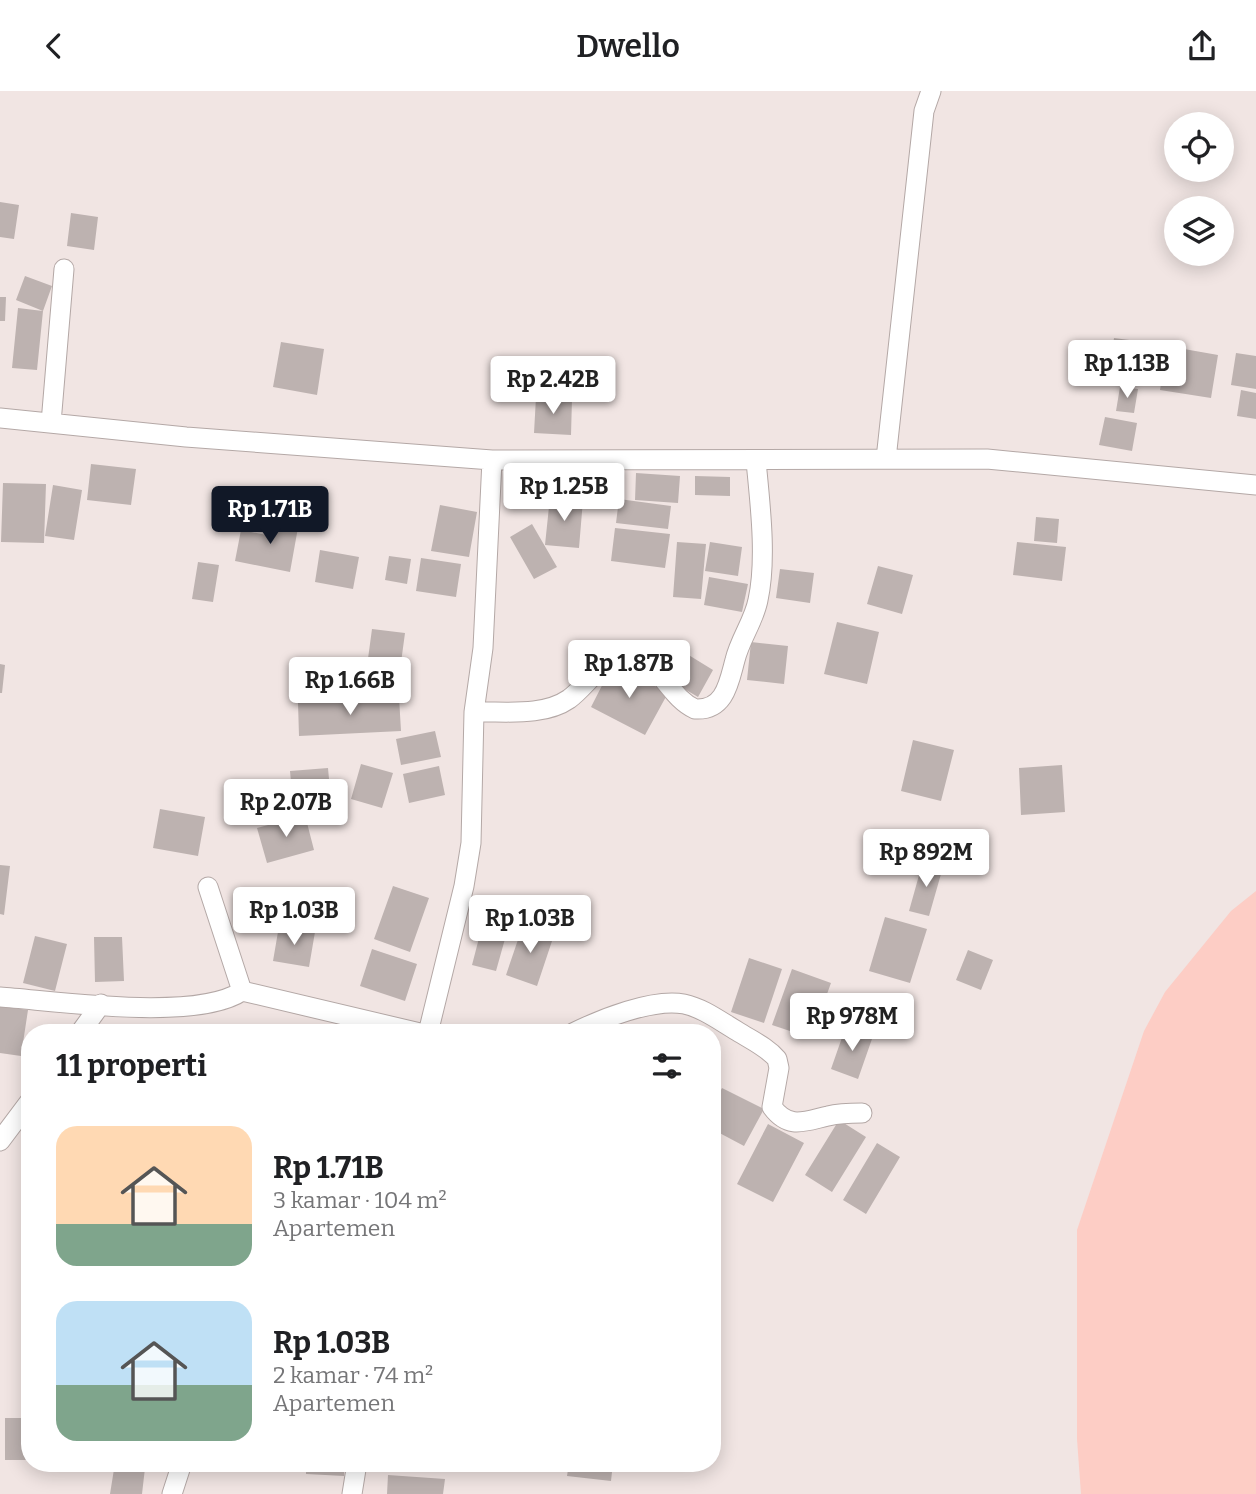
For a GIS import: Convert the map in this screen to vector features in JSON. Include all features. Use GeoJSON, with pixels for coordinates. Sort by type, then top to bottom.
{"type":"FeatureCollection","features":[{"type":"Feature","properties":{"kind":"street"},"geometry":{"type":"LineString","coordinates":[[886,459],[924,111],[930,91]]}},
{"type":"Feature","properties":{"kind":"street"},"geometry":{"type":"LineString","coordinates":[[51,423],[64,269]]}},
{"type":"Feature","properties":{"kind":"street"},"geometry":{"type":"LineString","coordinates":[[1,423],[51,423],[186,437],[492,460],[987,459],[1256,485]]}},
{"type":"Feature","properties":{"kind":"street"},"geometry":{"type":"LineString","coordinates":[[430,1024],[464,885],[471,843],[474,712],[483,648],[492,460]]}},
{"type":"Feature","properties":{"kind":"street"},"geometry":{"type":"LineString","coordinates":[[474,712],[553,707],[570,698],[607,662],[624,656],[643,660],[679,699],[695,709],[711,706],[720,699],[727,690],[737,652],[758,599],[761,518],[756,461]]}},
{"type":"Feature","properties":{"kind":"street"},"geometry":{"type":"LineString","coordinates":[[208,887],[242,991]]}},
{"type":"Feature","properties":{"kind":"street"},"geometry":{"type":"LineString","coordinates":[[0,997],[192,1007],[231,998],[242,991],[382,1024]]}},
{"type":"Feature","properties":{"kind":"street"},"geometry":{"type":"LineString","coordinates":[[87,1024],[101,1004]]}},
{"type":"Feature","properties":{"kind":"street"},"geometry":{"type":"LineString","coordinates":[[595,1024],[644,1008],[682,1004],[717,1018],[778,1059],[779,1068],[772,1107],[778,1116],[799,1123],[843,1113],[862,1113]]}},
{"type":"Feature","properties":{"kind":"street"},"geometry":{"type":"LineString","coordinates":[[0,1141],[21,1113]]}},
{"type":"Feature","properties":{"kind":"street"},"geometry":{"type":"LineString","coordinates":[[172,1494],[179,1472]]}},
{"type":"Feature","properties":{"kind":"street"},"geometry":{"type":"LineString","coordinates":[[352,1494],[356,1472]]}},
{"type":"Feature","properties":{"kind":"shaded area"},"geometry":{"type":"Polygon","coordinates":[[[1256,891],[1256,1494],[1081,1494],[1077,1439],[1077,1230],[1144,1031],[1165,992],[1231,911],[1256,891]]]}},
{"type":"Feature","properties":{"kind":"building"},"geometry":{"type":"Polygon","coordinates":[[[0,202],[19,205],[14,239],[0,237],[0,202]]]}},
{"type":"Feature","properties":{"kind":"building"},"geometry":{"type":"Polygon","coordinates":[[[71,213],[98,217],[94,250],[67,246],[71,213]]]}},
{"type":"Feature","properties":{"kind":"building"},"geometry":{"type":"Polygon","coordinates":[[[25,276],[52,286],[43,311],[16,300],[25,276]]]}},
{"type":"Feature","properties":{"kind":"building"},"geometry":{"type":"Polygon","coordinates":[[[0,297],[6,297],[5,321],[0,321],[0,297]]]}},
{"type":"Feature","properties":{"kind":"building"},"geometry":{"type":"Polygon","coordinates":[[[18,308],[43,311],[37,370],[12,368],[18,308]]]}},
{"type":"Feature","properties":{"kind":"building"},"geometry":{"type":"Polygon","coordinates":[[[1114,338],[1137,341],[1132,375],[1109,371],[1114,338]]]}},
{"type":"Feature","properties":{"kind":"building"},"geometry":{"type":"Polygon","coordinates":[[[281,342],[324,349],[317,395],[273,387],[281,342]]]}},
{"type":"Feature","properties":{"kind":"building"},"geometry":{"type":"Polygon","coordinates":[[[1167,346],[1218,355],[1211,398],[1160,390],[1167,346]]]}},
{"type":"Feature","properties":{"kind":"building"},"geometry":{"type":"Polygon","coordinates":[[[1236,353],[1256,356],[1256,389],[1231,385],[1236,353]]]}},
{"type":"Feature","properties":{"kind":"building"},"geometry":{"type":"Polygon","coordinates":[[[1120,387],[1138,389],[1134,413],[1116,411],[1120,387]]]}},
{"type":"Feature","properties":{"kind":"building"},"geometry":{"type":"Polygon","coordinates":[[[1241,390],[1256,393],[1256,419],[1237,416],[1241,390]]]}},
{"type":"Feature","properties":{"kind":"building"},"geometry":{"type":"Polygon","coordinates":[[[536,397],[572,399],[571,435],[534,433],[536,397]]]}},
{"type":"Feature","properties":{"kind":"building"},"geometry":{"type":"Polygon","coordinates":[[[1105,417],[1137,423],[1132,451],[1099,445],[1105,417]]]}},
{"type":"Feature","properties":{"kind":"building"},"geometry":{"type":"Polygon","coordinates":[[[91,464],[136,469],[131,505],[87,500],[91,464]]]}},
{"type":"Feature","properties":{"kind":"building"},"geometry":{"type":"Polygon","coordinates":[[[636,473],[680,476],[678,503],[635,500],[636,473]]]}},
{"type":"Feature","properties":{"kind":"building"},"geometry":{"type":"Polygon","coordinates":[[[695,476],[730,477],[730,496],[695,495],[695,476]]]}},
{"type":"Feature","properties":{"kind":"building"},"geometry":{"type":"Polygon","coordinates":[[[3,483],[46,484],[44,543],[1,542],[3,483]]]}},
{"type":"Feature","properties":{"kind":"building"},"geometry":{"type":"Polygon","coordinates":[[[53,485],[82,490],[74,540],[45,536],[53,485]]]}},
{"type":"Feature","properties":{"kind":"building"},"geometry":{"type":"Polygon","coordinates":[[[550,497],[583,500],[579,548],[545,545],[550,497]]]}},
{"type":"Feature","properties":{"kind":"building"},"geometry":{"type":"Polygon","coordinates":[[[619,499],[671,506],[668,529],[616,523],[619,499]]]}},
{"type":"Feature","properties":{"kind":"building"},"geometry":{"type":"Polygon","coordinates":[[[440,505],[477,512],[469,557],[431,551],[440,505]]]}},
{"type":"Feature","properties":{"kind":"building"},"geometry":{"type":"Polygon","coordinates":[[[271,516],[299,522],[290,572],[235,561],[241,530],[267,535],[271,516]]]}},
{"type":"Feature","properties":{"kind":"building"},"geometry":{"type":"Polygon","coordinates":[[[1036,517],[1059,519],[1057,543],[1034,541],[1036,517]]]}},
{"type":"Feature","properties":{"kind":"building"},"geometry":{"type":"Polygon","coordinates":[[[532,524],[557,567],[534,579],[510,537],[532,524]]]}},
{"type":"Feature","properties":{"kind":"building"},"geometry":{"type":"Polygon","coordinates":[[[615,528],[670,534],[665,568],[611,561],[615,528]]]}},
{"type":"Feature","properties":{"kind":"building"},"geometry":{"type":"Polygon","coordinates":[[[677,542],[706,544],[701,599],[673,597],[677,542]]]}},
{"type":"Feature","properties":{"kind":"building"},"geometry":{"type":"Polygon","coordinates":[[[710,542],[742,547],[738,576],[705,571],[710,542]]]}},
{"type":"Feature","properties":{"kind":"building"},"geometry":{"type":"Polygon","coordinates":[[[1017,542],[1066,547],[1062,581],[1013,575],[1017,542]]]}},
{"type":"Feature","properties":{"kind":"building"},"geometry":{"type":"Polygon","coordinates":[[[320,550],[359,557],[353,589],[315,582],[320,550]]]}},
{"type":"Feature","properties":{"kind":"building"},"geometry":{"type":"Polygon","coordinates":[[[389,556],[411,559],[407,584],[385,580],[389,556]]]}},
{"type":"Feature","properties":{"kind":"building"},"geometry":{"type":"Polygon","coordinates":[[[421,558],[461,564],[456,597],[416,591],[421,558]]]}},
{"type":"Feature","properties":{"kind":"building"},"geometry":{"type":"Polygon","coordinates":[[[198,562],[219,565],[213,602],[192,599],[198,562]]]}},
{"type":"Feature","properties":{"kind":"building"},"geometry":{"type":"Polygon","coordinates":[[[878,566],[913,575],[902,614],[867,604],[878,566]]]}},
{"type":"Feature","properties":{"kind":"building"},"geometry":{"type":"Polygon","coordinates":[[[780,569],[814,573],[810,603],[776,598],[780,569]]]}},
{"type":"Feature","properties":{"kind":"building"},"geometry":{"type":"Polygon","coordinates":[[[709,577],[748,584],[742,612],[704,605],[709,577]]]}},
{"type":"Feature","properties":{"kind":"building"},"geometry":{"type":"Polygon","coordinates":[[[837,622],[879,632],[867,684],[824,674],[837,622]]]}},
{"type":"Feature","properties":{"kind":"building"},"geometry":{"type":"Polygon","coordinates":[[[372,629],[405,633],[400,670],[367,666],[372,629]]]}},
{"type":"Feature","properties":{"kind":"building"},"geometry":{"type":"Polygon","coordinates":[[[751,642],[788,646],[784,684],[747,680],[751,642]]]}},
{"type":"Feature","properties":{"kind":"building"},"geometry":{"type":"Polygon","coordinates":[[[687,654],[713,670],[698,697],[671,681],[687,654]]]}},
{"type":"Feature","properties":{"kind":"building"},"geometry":{"type":"Polygon","coordinates":[[[0,664],[5,665],[2,693],[0,693],[0,664]]]}},
{"type":"Feature","properties":{"kind":"building"},"geometry":{"type":"Polygon","coordinates":[[[613,664],[668,693],[645,735],[591,707],[613,664]]]}},
{"type":"Feature","properties":{"kind":"building"},"geometry":{"type":"Polygon","coordinates":[[[399,697],[401,731],[299,736],[298,703],[399,697]]]}},
{"type":"Feature","properties":{"kind":"building"},"geometry":{"type":"Polygon","coordinates":[[[435,731],[441,757],[401,765],[396,739],[435,731]]]}},
{"type":"Feature","properties":{"kind":"building"},"geometry":{"type":"Polygon","coordinates":[[[913,740],[954,750],[941,801],[901,791],[913,740]]]}},
{"type":"Feature","properties":{"kind":"building"},"geometry":{"type":"Polygon","coordinates":[[[361,764],[393,773],[382,808],[351,799],[361,764]]]}},
{"type":"Feature","properties":{"kind":"building"},"geometry":{"type":"Polygon","coordinates":[[[1062,765],[1065,812],[1021,815],[1019,768],[1062,765]]]}},
{"type":"Feature","properties":{"kind":"building"},"geometry":{"type":"Polygon","coordinates":[[[439,766],[445,795],[409,803],[403,774],[439,766]]]}},
{"type":"Feature","properties":{"kind":"building"},"geometry":{"type":"Polygon","coordinates":[[[328,768],[330,790],[292,793],[290,771],[328,768]]]}},
{"type":"Feature","properties":{"kind":"building"},"geometry":{"type":"Polygon","coordinates":[[[160,809],[205,817],[198,856],[153,848],[160,809]]]}},
{"type":"Feature","properties":{"kind":"building"},"geometry":{"type":"Polygon","coordinates":[[[305,815],[314,850],[267,863],[257,828],[305,815]]]}},
{"type":"Feature","properties":{"kind":"building"},"geometry":{"type":"Polygon","coordinates":[[[923,861],[943,867],[929,916],[909,911],[923,861]]]}},
{"type":"Feature","properties":{"kind":"building"},"geometry":{"type":"Polygon","coordinates":[[[0,865],[10,866],[4,915],[0,914],[0,865]]]}},
{"type":"Feature","properties":{"kind":"building"},"geometry":{"type":"Polygon","coordinates":[[[393,886],[429,898],[410,952],[374,939],[393,886]]]}},
{"type":"Feature","properties":{"kind":"building"},"geometry":{"type":"Polygon","coordinates":[[[485,915],[510,921],[496,971],[472,965],[485,915]]]}},
{"type":"Feature","properties":{"kind":"building"},"geometry":{"type":"Polygon","coordinates":[[[885,917],[927,929],[910,983],[869,971],[885,917]]]}},
{"type":"Feature","properties":{"kind":"building"},"geometry":{"type":"Polygon","coordinates":[[[523,925],[554,935],[537,986],[506,975],[523,925]]]}},
{"type":"Feature","properties":{"kind":"building"},"geometry":{"type":"Polygon","coordinates":[[[279,926],[315,932],[309,967],[273,961],[279,926]]]}},
{"type":"Feature","properties":{"kind":"building"},"geometry":{"type":"Polygon","coordinates":[[[35,936],[67,944],[55,991],[23,983],[35,936]]]}},
{"type":"Feature","properties":{"kind":"building"},"geometry":{"type":"Polygon","coordinates":[[[94,937],[122,937],[124,981],[95,982],[94,937]]]}},
{"type":"Feature","properties":{"kind":"building"},"geometry":{"type":"Polygon","coordinates":[[[372,949],[417,964],[405,1001],[360,986],[372,949]]]}},
{"type":"Feature","properties":{"kind":"building"},"geometry":{"type":"Polygon","coordinates":[[[968,950],[993,960],[981,990],[956,980],[968,950]]]}},
{"type":"Feature","properties":{"kind":"building"},"geometry":{"type":"Polygon","coordinates":[[[749,958],[782,969],[764,1023],[731,1012],[749,958]]]}},
{"type":"Feature","properties":{"kind":"building"},"geometry":{"type":"Polygon","coordinates":[[[792,969],[831,983],[811,1038],[772,1025],[792,969]]]}},
{"type":"Feature","properties":{"kind":"building"},"geometry":{"type":"Polygon","coordinates":[[[0,1006],[28,1010],[26,1024],[21,1024],[21,1056],[0,1053],[0,1006]]]}},
{"type":"Feature","properties":{"kind":"building"},"geometry":{"type":"Polygon","coordinates":[[[846,1026],[873,1036],[858,1079],[831,1069],[846,1026]]]}},
{"type":"Feature","properties":{"kind":"building"},"geometry":{"type":"Polygon","coordinates":[[[722,1088],[764,1109],[744,1146],[721,1134],[722,1088]]]}},
{"type":"Feature","properties":{"kind":"building"},"geometry":{"type":"Polygon","coordinates":[[[839,1120],[866,1137],[832,1192],[805,1175],[839,1120]]]}},
{"type":"Feature","properties":{"kind":"building"},"geometry":{"type":"Polygon","coordinates":[[[768,1124],[804,1143],[773,1202],[737,1184],[768,1124]]]}},
{"type":"Feature","properties":{"kind":"building"},"geometry":{"type":"Polygon","coordinates":[[[877,1143],[900,1157],[866,1214],[843,1200],[877,1143]]]}},
{"type":"Feature","properties":{"kind":"building"},"geometry":{"type":"Polygon","coordinates":[[[5,1418],[21,1418],[21,1460],[5,1460],[5,1418]]]}},
{"type":"Feature","properties":{"kind":"building"},"geometry":{"type":"Polygon","coordinates":[[[114,1472],[145,1472],[142,1494],[110,1494],[114,1472]]]}},
{"type":"Feature","properties":{"kind":"building"},"geometry":{"type":"Polygon","coordinates":[[[344,1472],[344,1476],[306,1474],[344,1472]]]}},
{"type":"Feature","properties":{"kind":"building"},"geometry":{"type":"Polygon","coordinates":[[[568,1472],[612,1472],[611,1481],[567,1476],[568,1472]]]}},
{"type":"Feature","properties":{"kind":"building"},"geometry":{"type":"Polygon","coordinates":[[[388,1475],[445,1479],[443,1494],[387,1494],[388,1475]]]}}]}
